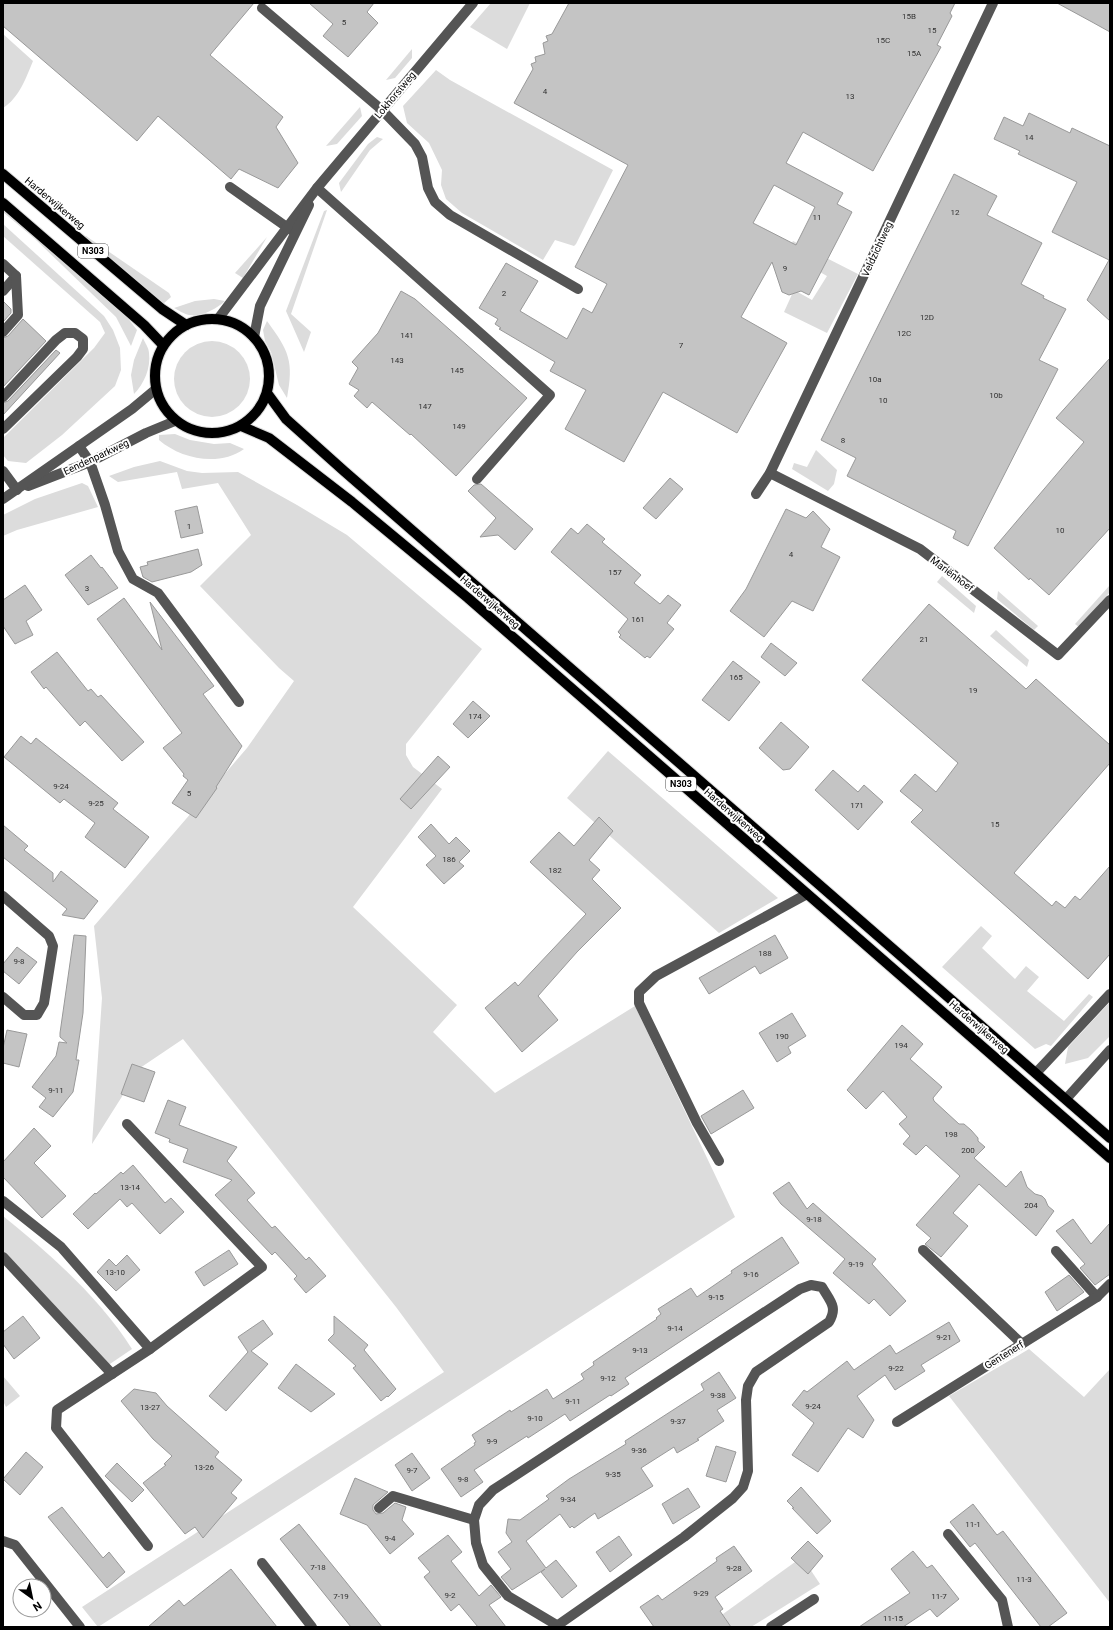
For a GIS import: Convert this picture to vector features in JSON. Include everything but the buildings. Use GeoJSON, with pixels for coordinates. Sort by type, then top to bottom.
{"type":"FeatureCollection","features":[{"type":"Feature","properties":{"kind":"main road","name":"Harderwijkerweg"},"geometry":{"type":"LineString","coordinates":[[3,174],[162,310],[186,325]]}},
{"type":"Feature","properties":{"kind":"main road","name":"N303"},"geometry":{"type":"LineString","coordinates":[[3,203],[144,325],[163,345]]}},
{"type":"Feature","properties":{"kind":"main road"},"geometry":{"type":"LineString","coordinates":[[218,319],[238,325],[254,337],[265,353],[270,373],[267,393],[257,412],[241,426],[224,433],[207,434],[190,430],[175,421],[162,406],[156,389],[154,374],[157,359],[163,345],[173,334],[186,325],[202,320],[218,319]]}},
{"type":"Feature","properties":{"kind":"main road","name":"Harderwijkerweg"},"geometry":{"type":"LineString","coordinates":[[267,393],[286,419],[344,471],[1110,1138]]}},
{"type":"Feature","properties":{"kind":"main road","name":"Harderwijkerweg"},"geometry":{"type":"LineString","coordinates":[[241,426],[269,438],[364,512],[468,598],[1110,1158]]}},
{"type":"Feature","properties":{"kind":"street","name":"Lokhorstweg"},"geometry":{"type":"LineString","coordinates":[[218,319],[317,188],[474,3]]}},
{"type":"Feature","properties":{"kind":"street","name":"Veldzichtweg"},"geometry":{"type":"LineString","coordinates":[[756,494],[770,473],[994,3]]}},
{"type":"Feature","properties":{"kind":"street"},"geometry":{"type":"LineString","coordinates":[[262,8],[382,110],[415,144],[422,157],[428,188],[435,202],[450,214],[578,289]]}},
{"type":"Feature","properties":{"kind":"street"},"geometry":{"type":"LineString","coordinates":[[230,187],[296,233]]}},
{"type":"Feature","properties":{"kind":"street","name":"Lokhorstweg"},"geometry":{"type":"LineString","coordinates":[[254,337],[260,306],[317,188]]}},
{"type":"Feature","properties":{"kind":"street"},"geometry":{"type":"LineString","coordinates":[[317,188],[550,395],[477,479]]}},
{"type":"Feature","properties":{"kind":"street"},"geometry":{"type":"LineString","coordinates":[[3,264],[16,276],[18,315],[3,332]]}},
{"type":"Feature","properties":{"kind":"street"},"geometry":{"type":"LineString","coordinates":[[3,291],[16,276]]}},
{"type":"Feature","properties":{"kind":"street"},"geometry":{"type":"LineString","coordinates":[[3,397],[51,345],[66,333],[75,332],[83,339],[83,349],[77,357],[3,429]]}},
{"type":"Feature","properties":{"kind":"street","name":"Eendenparkweg"},"geometry":{"type":"LineString","coordinates":[[3,499],[132,409],[156,389]]}},
{"type":"Feature","properties":{"kind":"street","name":"Eendenparkweg"},"geometry":{"type":"LineString","coordinates":[[17,490],[90,462],[146,433],[175,421]]}},
{"type":"Feature","properties":{"kind":"street"},"geometry":{"type":"LineString","coordinates":[[79,446],[90,462],[105,505],[118,551],[134,579],[158,594],[238,702]]}},
{"type":"Feature","properties":{"kind":"street"},"geometry":{"type":"LineString","coordinates":[[3,471],[17,490]]}},
{"type":"Feature","properties":{"kind":"street","name":"Mariënhoef"},"geometry":{"type":"LineString","coordinates":[[770,473],[920,549],[1058,655],[1110,600]]}},
{"type":"Feature","properties":{"kind":"street"},"geometry":{"type":"LineString","coordinates":[[719,1161],[697,1123],[639,1003],[639,992],[656,976],[807,894]]}},
{"type":"Feature","properties":{"kind":"street"},"geometry":{"type":"LineString","coordinates":[[3,896],[49,936],[53,946],[44,1003],[36,1015],[24,1015],[3,997]]}},
{"type":"Feature","properties":{"kind":"street"},"geometry":{"type":"LineString","coordinates":[[1036,1073],[1110,994]]}},
{"type":"Feature","properties":{"kind":"street"},"geometry":{"type":"LineString","coordinates":[[1066,1100],[1110,1050]]}},
{"type":"Feature","properties":{"kind":"street"},"geometry":{"type":"LineString","coordinates":[[127,1124],[262,1267],[150,1349],[57,1410],[56,1428],[148,1546]]}},
{"type":"Feature","properties":{"kind":"street"},"geometry":{"type":"LineString","coordinates":[[3,1201],[60,1247],[150,1349]]}},
{"type":"Feature","properties":{"kind":"street"},"geometry":{"type":"LineString","coordinates":[[923,1250],[1022,1344]]}},
{"type":"Feature","properties":{"kind":"street"},"geometry":{"type":"LineString","coordinates":[[1056,1251],[1097,1297]]}},
{"type":"Feature","properties":{"kind":"street"},"geometry":{"type":"LineString","coordinates":[[3,1257],[112,1374]]}},
{"type":"Feature","properties":{"kind":"street","name":"Gentenerf"},"geometry":{"type":"LineString","coordinates":[[897,1422],[1097,1297],[1110,1284]]}},
{"type":"Feature","properties":{"kind":"street"},"geometry":{"type":"LineString","coordinates":[[811,1285],[822,1287],[833,1306],[834,1314],[829,1322],[756,1372],[748,1386],[746,1400],[748,1472],[743,1487],[733,1498],[684,1537],[559,1626],[508,1596],[483,1565],[476,1543],[474,1520],[479,1505],[493,1490],[800,1289],[811,1285]]}},
{"type":"Feature","properties":{"kind":"street"},"geometry":{"type":"LineString","coordinates":[[379,1508],[394,1496],[474,1520]]}},
{"type":"Feature","properties":{"kind":"street"},"geometry":{"type":"LineString","coordinates":[[948,1534],[1002,1600],[1008,1627]]}},
{"type":"Feature","properties":{"kind":"street"},"geometry":{"type":"LineString","coordinates":[[3,1541],[15,1545],[80,1627]]}},
{"type":"Feature","properties":{"kind":"street"},"geometry":{"type":"LineString","coordinates":[[262,1563],[312,1627]]}},
{"type":"Feature","properties":{"kind":"street"},"geometry":{"type":"LineString","coordinates":[[771,1627],[814,1599]]}},
{"type":"Feature","properties":{"kind":"shaded area"},"geometry":{"type":"Polygon","coordinates":[[[491,3],[530,3],[507,49],[470,27],[491,3]]]}},
{"type":"Feature","properties":{"kind":"shaded area"},"geometry":{"type":"Polygon","coordinates":[[[3,34],[33,61],[25,81],[18,93],[9,104],[3,108],[3,34]]]}},
{"type":"Feature","properties":{"kind":"shaded area"},"geometry":{"type":"Polygon","coordinates":[[[412,49],[412,58],[395,78],[386,80],[412,49]]]}},
{"type":"Feature","properties":{"kind":"shaded area"},"geometry":{"type":"Polygon","coordinates":[[[436,70],[450,80],[613,170],[574,246],[555,240],[543,260],[462,213],[446,199],[441,185],[442,170],[429,143],[407,123],[403,106],[436,70]]]}},
{"type":"Feature","properties":{"kind":"shaded area"},"geometry":{"type":"Polygon","coordinates":[[[360,107],[362,116],[337,144],[326,146],[360,107]]]}},
{"type":"Feature","properties":{"kind":"shaded area"},"geometry":{"type":"Polygon","coordinates":[[[377,137],[383,139],[370,150],[341,192],[339,183],[368,144],[377,137]]]}},
{"type":"Feature","properties":{"kind":"shaded area"},"geometry":{"type":"Polygon","coordinates":[[[3,206],[123,312],[137,330],[131,346],[116,317],[34,238],[3,212],[3,206]]]}},
{"type":"Feature","properties":{"kind":"shaded area"},"geometry":{"type":"Polygon","coordinates":[[[327,210],[291,314],[311,332],[304,352],[286,311],[324,211],[327,210]]]}},
{"type":"Feature","properties":{"kind":"shaded area"},"geometry":{"type":"Polygon","coordinates":[[[3,224],[104,316],[113,330],[120,348],[121,370],[115,386],[62,435],[26,463],[8,461],[3,455],[3,438],[94,348],[105,333],[100,322],[3,236],[3,224]]]}},
{"type":"Feature","properties":{"kind":"shaded area"},"geometry":{"type":"Polygon","coordinates":[[[86,236],[169,293],[171,297],[163,304],[84,239],[86,236]]]}},
{"type":"Feature","properties":{"kind":"shaded area"},"geometry":{"type":"Polygon","coordinates":[[[267,237],[243,278],[235,273],[267,237]]]}},
{"type":"Feature","properties":{"kind":"shaded area"},"geometry":{"type":"Polygon","coordinates":[[[793,241],[858,274],[827,333],[784,312],[794,290],[812,300],[827,276],[786,253],[793,241]]]}},
{"type":"Feature","properties":{"kind":"shaded area"},"geometry":{"type":"Polygon","coordinates":[[[214,299],[225,301],[204,314],[187,314],[174,308],[195,301],[214,299]]]}},
{"type":"Feature","properties":{"kind":"shaded area"},"geometry":{"type":"Polygon","coordinates":[[[267,321],[280,340],[288,357],[290,375],[287,398],[279,385],[271,352],[265,341],[263,330],[267,321]]]}},
{"type":"Feature","properties":{"kind":"shaded area"},"geometry":{"type":"Polygon","coordinates":[[[143,338],[149,351],[149,364],[144,381],[134,394],[131,375],[134,360],[143,338]]]}},
{"type":"Feature","properties":{"kind":"shaded area"},"geometry":{"type":"Polygon","coordinates":[[[212,341],[226,344],[239,352],[247,365],[250,379],[247,393],[239,406],[226,414],[212,417],[198,414],[185,406],[177,393],[174,379],[177,365],[185,352],[198,344],[212,341]]]}},
{"type":"Feature","properties":{"kind":"shaded area"},"geometry":{"type":"Polygon","coordinates":[[[175,434],[190,440],[214,444],[230,443],[244,449],[234,455],[223,458],[212,459],[189,456],[168,447],[159,440],[159,435],[175,434]]]}},
{"type":"Feature","properties":{"kind":"shaded area"},"geometry":{"type":"Polygon","coordinates":[[[816,450],[837,470],[834,484],[828,491],[792,469],[794,463],[807,467],[816,450]]]}},
{"type":"Feature","properties":{"kind":"shaded area"},"geometry":{"type":"Polygon","coordinates":[[[160,461],[187,471],[202,473],[238,472],[297,505],[347,535],[482,649],[406,744],[406,755],[413,767],[442,789],[353,907],[457,1005],[433,1032],[495,1093],[635,1006],[735,1217],[98,1627],[82,1607],[444,1372],[396,1307],[183,1039],[140,1068],[92,1144],[102,998],[94,926],[247,748],[294,681],[279,668],[200,586],[251,535],[218,483],[182,489],[177,472],[118,482],[109,476],[134,467],[160,461]]]}},
{"type":"Feature","properties":{"kind":"shaded area"},"geometry":{"type":"Polygon","coordinates":[[[82,483],[88,486],[98,507],[17,530],[3,536],[3,515],[35,499],[82,483]]]}},
{"type":"Feature","properties":{"kind":"shaded area"},"geometry":{"type":"Polygon","coordinates":[[[942,576],[976,606],[974,613],[937,582],[942,576]]]}},
{"type":"Feature","properties":{"kind":"shaded area"},"geometry":{"type":"Polygon","coordinates":[[[1110,585],[1110,592],[1079,627],[1075,624],[1110,585]]]}},
{"type":"Feature","properties":{"kind":"shaded area"},"geometry":{"type":"Polygon","coordinates":[[[998,591],[1038,626],[1034,630],[997,599],[998,591]]]}},
{"type":"Feature","properties":{"kind":"shaded area"},"geometry":{"type":"Polygon","coordinates":[[[996,630],[1029,660],[1027,667],[990,636],[996,630]]]}},
{"type":"Feature","properties":{"kind":"shaded area"},"geometry":{"type":"Polygon","coordinates":[[[608,751],[778,898],[719,933],[567,798],[608,751]]]}},
{"type":"Feature","properties":{"kind":"shaded area"},"geometry":{"type":"Polygon","coordinates":[[[981,926],[992,936],[982,948],[1015,979],[1026,966],[1039,977],[1027,991],[1064,1021],[1089,994],[1093,997],[1051,1046],[1046,1044],[1035,1049],[942,967],[981,926]]]}},
{"type":"Feature","properties":{"kind":"shaded area"},"geometry":{"type":"Polygon","coordinates":[[[1110,1002],[1110,1036],[1088,1058],[1065,1064],[1068,1047],[1110,1002]]]}},
{"type":"Feature","properties":{"kind":"shaded area"},"geometry":{"type":"Polygon","coordinates":[[[3,1216],[56,1261],[90,1295],[119,1330],[132,1349],[104,1368],[3,1256],[3,1216]]]}},
{"type":"Feature","properties":{"kind":"shaded area"},"geometry":{"type":"Polygon","coordinates":[[[1029,1349],[1084,1397],[1110,1369],[1110,1603],[949,1396],[1029,1349]]]}},
{"type":"Feature","properties":{"kind":"shaded area"},"geometry":{"type":"Polygon","coordinates":[[[3,1376],[20,1396],[6,1407],[3,1401],[3,1376]]]}},
{"type":"Feature","properties":{"kind":"shaded area"},"geometry":{"type":"Polygon","coordinates":[[[802,1557],[820,1584],[751,1627],[705,1627],[802,1557]]]}}]}
